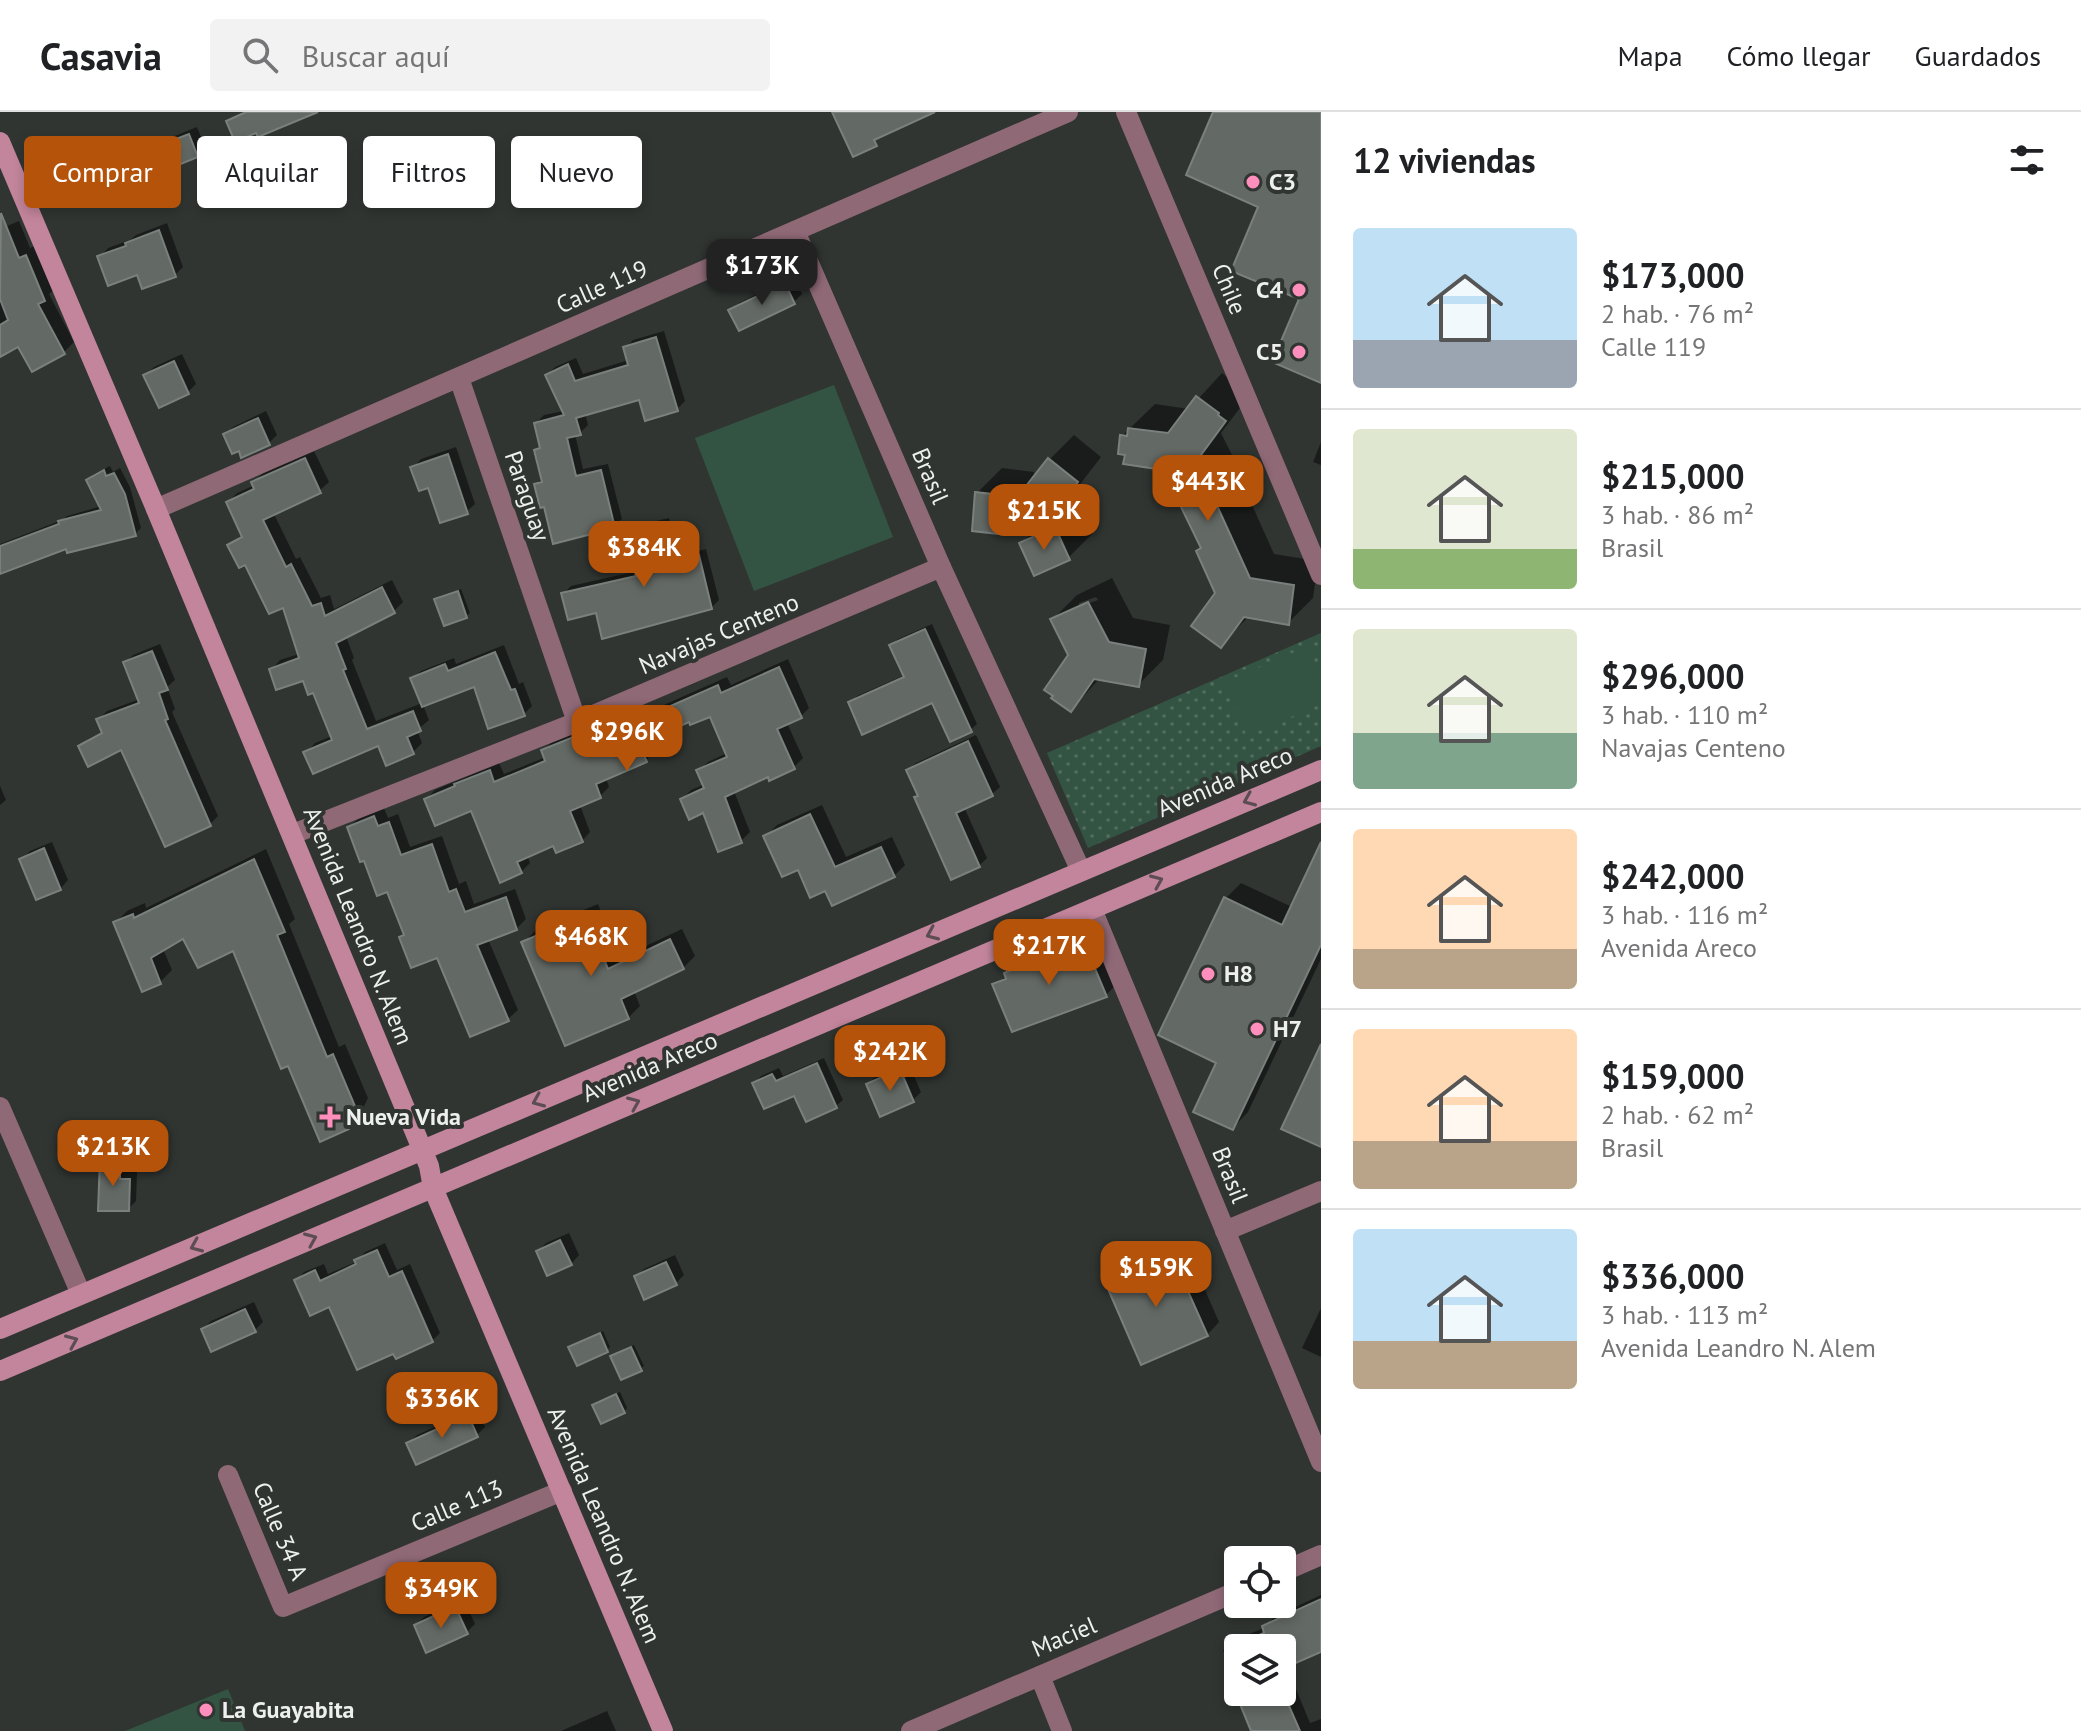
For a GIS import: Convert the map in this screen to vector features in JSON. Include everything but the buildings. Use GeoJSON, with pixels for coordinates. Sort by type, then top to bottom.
{"type":"FeatureCollection","features":[{"type":"Feature","properties":{"kind":"main road","name":"Avenida Leandro N. Alem"},"geometry":{"type":"LineString","coordinates":[[0,142],[293,834],[429,1166],[433,1188],[663,1731]]}},
{"type":"Feature","properties":{"kind":"main road","name":"Avenida Areco"},"geometry":{"type":"LineString","coordinates":[[0,1329],[1321,770]]}},
{"type":"Feature","properties":{"kind":"main road","name":"Avenida Areco"},"geometry":{"type":"LineString","coordinates":[[0,1371],[1321,812]]}},
{"type":"Feature","properties":{"kind":"street","name":"Calle 119"},"geometry":{"type":"LineString","coordinates":[[156,509],[1068,112]]}},
{"type":"Feature","properties":{"kind":"street","name":"Chile"},"geometry":{"type":"LineString","coordinates":[[1126,112],[1321,575]]}},
{"type":"Feature","properties":{"kind":"street","name":"Brasil"},"geometry":{"type":"LineString","coordinates":[[795,231],[941,567],[1081,871]]}},
{"type":"Feature","properties":{"kind":"street","name":"Paraguay"},"geometry":{"type":"LineString","coordinates":[[459,378],[577,722]]}},
{"type":"Feature","properties":{"kind":"street","name":"Navajas Centeno"},"geometry":{"type":"LineString","coordinates":[[293,834],[577,722],[941,567]]}},
{"type":"Feature","properties":{"kind":"street","name":"Brasil"},"geometry":{"type":"LineString","coordinates":[[1092,909],[1321,1462]]}},
{"type":"Feature","properties":{"kind":"street"},"geometry":{"type":"LineString","coordinates":[[0,1107],[81,1294]]}},
{"type":"Feature","properties":{"kind":"street"},"geometry":{"type":"LineString","coordinates":[[1225,1231],[1321,1191]]}},
{"type":"Feature","properties":{"kind":"street","name":"Calle 34 A"},"geometry":{"type":"LineString","coordinates":[[228,1475],[283,1607]]}},
{"type":"Feature","properties":{"kind":"street","name":"Calle 113"},"geometry":{"type":"LineString","coordinates":[[283,1607],[562,1491]]}},
{"type":"Feature","properties":{"kind":"street"},"geometry":{"type":"LineString","coordinates":[[1296,1566],[1321,1555]]}},
{"type":"Feature","properties":{"kind":"street","name":"Maciel"},"geometry":{"type":"LineString","coordinates":[[911,1731],[1224,1597]]}},
{"type":"Feature","properties":{"kind":"street"},"geometry":{"type":"LineString","coordinates":[[1040,1676],[1062,1731]]}},
{"type":"Feature","properties":{"kind":"green space"},"geometry":{"type":"Polygon","coordinates":[[[834,385],[893,537],[754,591],[695,438],[834,385]]]}},
{"type":"Feature","properties":{"kind":"green space"},"geometry":{"type":"Polygon","coordinates":[[[1321,633],[1321,746],[1088,848],[1047,753],[1321,633]]]}},
{"type":"Feature","properties":{"kind":"green space"},"geometry":{"type":"Polygon","coordinates":[[[1308,646],[1321,675],[1321,704],[1247,736],[1223,683],[1308,646]]]}},
{"type":"Feature","properties":{"kind":"green space","name":"La Guayabita"},"geometry":{"type":"Polygon","coordinates":[[[228,1689],[245,1731],[125,1731],[228,1689]]]}},
{"type":"Feature","properties":{"kind":"place","name":"C3"},"geometry":{"type":"Point","coordinates":[1253,182]}},
{"type":"Feature","properties":{"kind":"place","name":"C4"},"geometry":{"type":"Point","coordinates":[1299,290]}},
{"type":"Feature","properties":{"kind":"place","name":"C5"},"geometry":{"type":"Point","coordinates":[1299,352]}},
{"type":"Feature","properties":{"kind":"place","name":"H8"},"geometry":{"type":"Point","coordinates":[1208,974]}},
{"type":"Feature","properties":{"kind":"place","name":"H7"},"geometry":{"type":"Point","coordinates":[1257,1029]}},
{"type":"Feature","properties":{"kind":"place","name":"Nueva Vida"},"geometry":{"type":"Point","coordinates":[330,1117]}},
{"type":"Feature","properties":{"kind":"place","name":"La Guayabita"},"geometry":{"type":"Point","coordinates":[206,1710]}}]}
